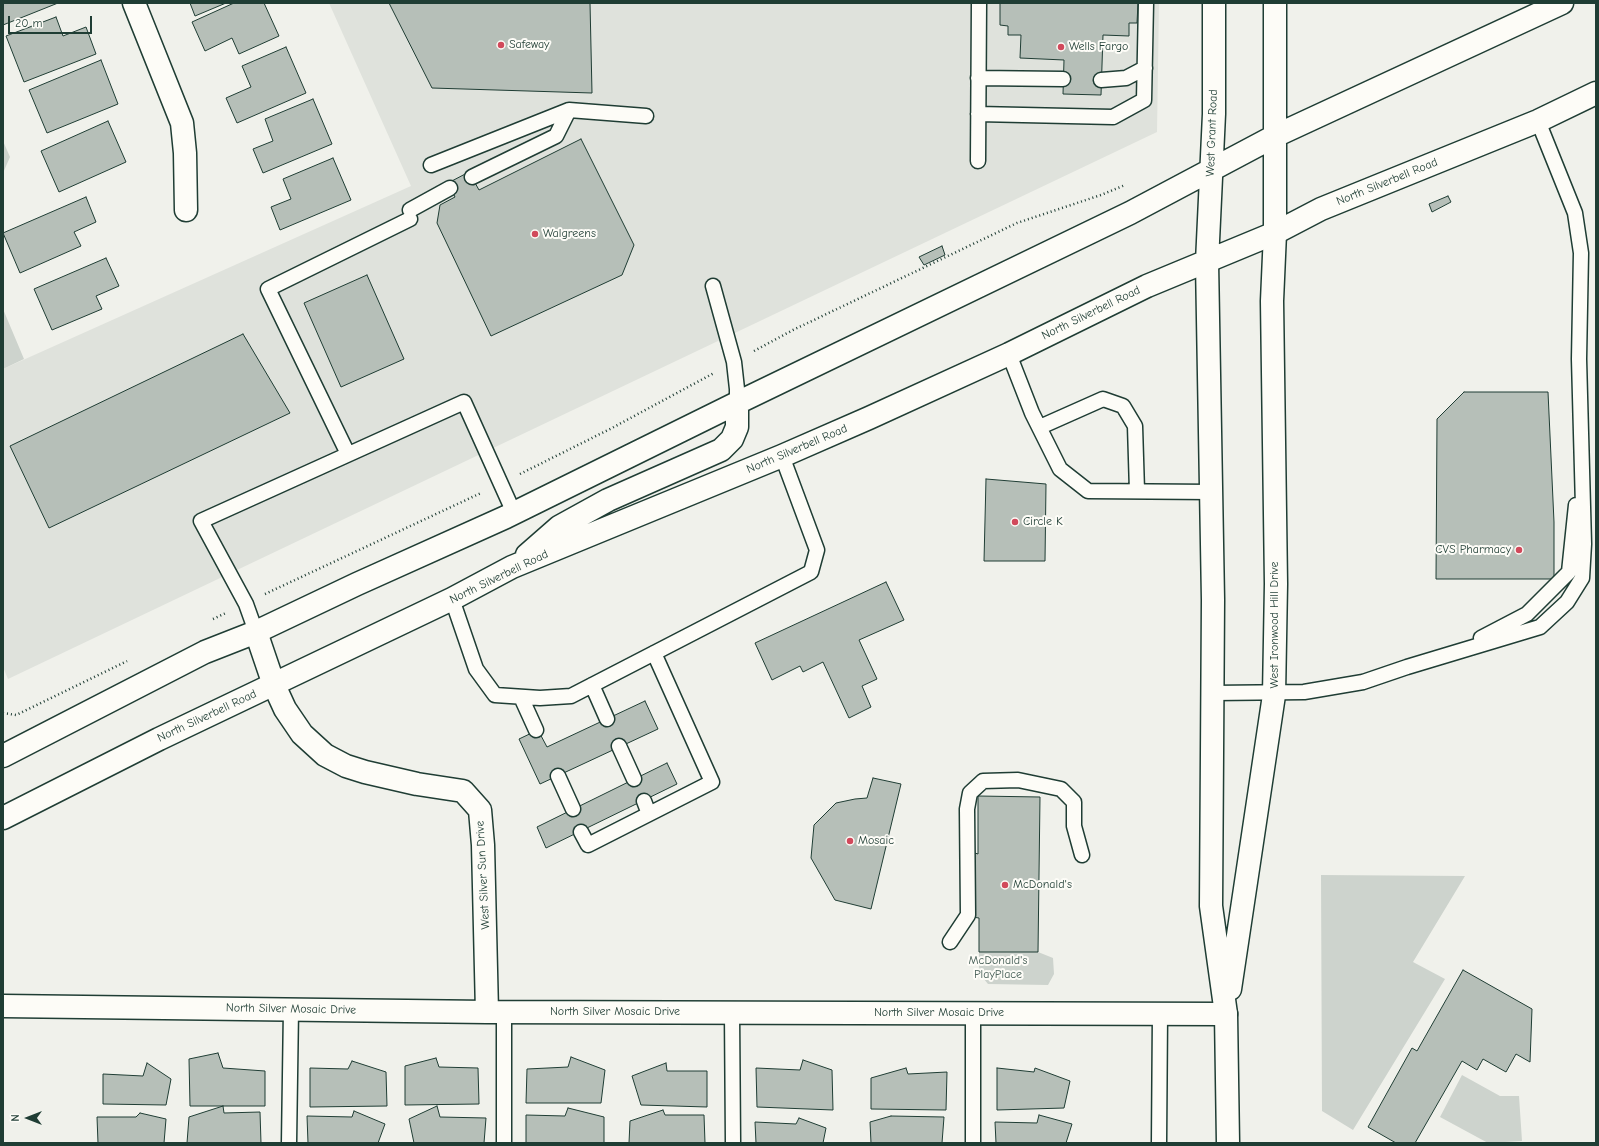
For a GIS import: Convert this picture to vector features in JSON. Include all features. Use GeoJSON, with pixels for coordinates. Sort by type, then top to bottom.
{"type":"FeatureCollection","features":[{"type":"Feature","properties":{"kind":"main road"},"geometry":{"type":"LineString","coordinates":[[134,3],[182,123],[185,153],[186,210]]}},
{"type":"Feature","properties":{"kind":"main road","name":"West Grant Road"},"geometry":{"type":"LineString","coordinates":[[1207,262],[1210,169],[1214,114],[1214,3]]}},
{"type":"Feature","properties":{"kind":"main road"},"geometry":{"type":"LineString","coordinates":[[1275,3],[1275,233]]}},
{"type":"Feature","properties":{"kind":"main road"},"geometry":{"type":"LineString","coordinates":[[3,756],[205,652],[256,632],[357,584],[514,514],[737,403],[1130,213],[1210,169],[1275,136],[1562,3]]}},
{"type":"Feature","properties":{"kind":"main road","name":"North Silverbell Road"},"geometry":{"type":"LineString","coordinates":[[3,818],[159,739],[452,599],[512,567],[782,456],[869,418],[1009,354],[1147,286],[1275,233],[1321,209],[1538,121],[1596,93]]}},
{"type":"Feature","properties":{"kind":"main road","name":"West Ironwood Hill Drive"},"geometry":{"type":"LineString","coordinates":[[1226,1014],[1274,692],[1276,584],[1272,300],[1275,233]]}},
{"type":"Feature","properties":{"kind":"main road","name":"West Ironwood Hill Drive"},"geometry":{"type":"LineString","coordinates":[[1207,262],[1212,492],[1213,693],[1211,906],[1226,1014],[1228,1143]]}},
{"type":"Feature","properties":{"kind":"main road"},"geometry":{"type":"LineString","coordinates":[[512,567],[559,527],[608,500],[721,450],[732,439],[737,427],[737,403]]}},
{"type":"Feature","properties":{"kind":"main road","name":"West Silver Sun Drive"},"geometry":{"type":"LineString","coordinates":[[256,632],[274,685],[285,709],[302,734],[325,755],[346,766],[365,772],[417,784],[463,791],[480,810],[495,1012]]}},
{"type":"Feature","properties":{"kind":"main road","name":"North Silver Mosaic Drive"},"geometry":{"type":"LineString","coordinates":[[3,1006],[495,1012],[1226,1014]]}},
{"type":"Feature","properties":{"kind":"lane"},"geometry":{"type":"LineString","coordinates":[[978,161],[979,3]]}},
{"type":"Feature","properties":{"kind":"lane"},"geometry":{"type":"LineString","coordinates":[[978,114],[1113,117],[1144,100],[1146,3]]}},
{"type":"Feature","properties":{"kind":"lane"},"geometry":{"type":"LineString","coordinates":[[1101,80],[1126,78],[1145,68]]}},
{"type":"Feature","properties":{"kind":"lane"},"geometry":{"type":"LineString","coordinates":[[978,78],[1063,78]]}},
{"type":"Feature","properties":{"kind":"lane"},"geometry":{"type":"LineString","coordinates":[[431,165],[568,110],[646,116]]}},
{"type":"Feature","properties":{"kind":"lane"},"geometry":{"type":"LineString","coordinates":[[472,177],[556,136],[568,110]]}},
{"type":"Feature","properties":{"kind":"lane"},"geometry":{"type":"LineString","coordinates":[[1213,693],[1304,692],[1363,682],[1407,667],[1540,627],[1567,602],[1582,578],[1584,544],[1579,359],[1581,253],[1575,213],[1538,121]]}},
{"type":"Feature","properties":{"kind":"lane"},"geometry":{"type":"LineString","coordinates":[[348,454],[268,289],[410,214],[450,188]]}},
{"type":"Feature","properties":{"kind":"lane"},"geometry":{"type":"LineString","coordinates":[[713,286],[734,362],[737,403]]}},
{"type":"Feature","properties":{"kind":"lane"},"geometry":{"type":"LineString","coordinates":[[1009,354],[1032,413],[1060,469],[1088,491],[1212,492]]}},
{"type":"Feature","properties":{"kind":"lane"},"geometry":{"type":"LineString","coordinates":[[1040,427],[1103,399],[1123,406],[1136,426],[1137,491]]}},
{"type":"Feature","properties":{"kind":"lane"},"geometry":{"type":"LineString","coordinates":[[256,632],[246,604],[201,521],[464,402],[514,514]]}},
{"type":"Feature","properties":{"kind":"lane"},"geometry":{"type":"LineString","coordinates":[[1448,655],[1527,614],[1569,572],[1582,448]]}},
{"type":"Feature","properties":{"kind":"lane"},"geometry":{"type":"LineString","coordinates":[[452,599],[476,669],[495,694],[540,698],[571,696],[811,572],[817,550],[782,456]]}},
{"type":"Feature","properties":{"kind":"lane"},"geometry":{"type":"LineString","coordinates":[[580,832],[588,845],[712,782],[654,653]]}},
{"type":"Feature","properties":{"kind":"lane"},"geometry":{"type":"LineString","coordinates":[[592,685],[607,719]]}},
{"type":"Feature","properties":{"kind":"lane"},"geometry":{"type":"LineString","coordinates":[[521,696],[536,730]]}},
{"type":"Feature","properties":{"kind":"lane"},"geometry":{"type":"LineString","coordinates":[[620,746],[634,779]]}},
{"type":"Feature","properties":{"kind":"lane"},"geometry":{"type":"LineString","coordinates":[[558,776],[573,809]]}},
{"type":"Feature","properties":{"kind":"lane"},"geometry":{"type":"LineString","coordinates":[[950,942],[968,915],[967,809],[970,793],[983,781],[1018,780],[1061,789],[1074,802],[1074,826],[1082,855]]}},
{"type":"Feature","properties":{"kind":"lane"},"geometry":{"type":"LineString","coordinates":[[644,801],[649,814]]}},
{"type":"Feature","properties":{"kind":"lane"},"geometry":{"type":"LineString","coordinates":[[289,1143],[291,1009]]}},
{"type":"Feature","properties":{"kind":"lane"},"geometry":{"type":"LineString","coordinates":[[495,1012],[504,1143]]}},
{"type":"Feature","properties":{"kind":"lane"},"geometry":{"type":"LineString","coordinates":[[732,1013],[733,1143]]}},
{"type":"Feature","properties":{"kind":"lane"},"geometry":{"type":"LineString","coordinates":[[973,1013],[973,1143]]}},
{"type":"Feature","properties":{"kind":"lane"},"geometry":{"type":"LineString","coordinates":[[1160,1014],[1160,1143]]}},
{"type":"Feature","properties":{"kind":"path"},"geometry":{"type":"LineString","coordinates":[[773,340],[1017,223],[1101,195],[1127,184]]}},
{"type":"Feature","properties":{"kind":"path"},"geometry":{"type":"LineString","coordinates":[[544,462],[702,380]]}},
{"type":"Feature","properties":{"kind":"path"},"geometry":{"type":"LineString","coordinates":[[268,593],[468,500]]}},
{"type":"Feature","properties":{"kind":"path"},"geometry":{"type":"LineString","coordinates":[[3,713],[16,715],[128,661]]}},
{"type":"Feature","properties":{"kind":"shaded area"},"geometry":{"type":"Polygon","coordinates":[[[329,3],[1159,3],[1157,132],[8,679],[3,667],[3,369],[411,186],[329,3]]]}},
{"type":"Feature","properties":{"kind":"green space"},"geometry":{"type":"Polygon","coordinates":[[[3,141],[10,157],[3,173],[3,141]]]}},
{"type":"Feature","properties":{"kind":"green space"},"geometry":{"type":"Polygon","coordinates":[[[3,309],[24,359],[3,369],[3,309]]]}},
{"type":"Feature","properties":{"kind":"green space"},"geometry":{"type":"Polygon","coordinates":[[[1321,875],[1465,876],[1413,962],[1445,979],[1353,1130],[1322,1111],[1321,875]]]}},
{"type":"Feature","properties":{"kind":"green space","name":"McDonald's PlayPlace"},"geometry":{"type":"Polygon","coordinates":[[[979,952],[1038,952],[1053,958],[1054,974],[1048,985],[988,984],[979,973],[979,952]]]}},
{"type":"Feature","properties":{"kind":"green space"},"geometry":{"type":"Polygon","coordinates":[[[1462,1075],[1500,1096],[1519,1096],[1522,1141],[1488,1143],[1440,1117],[1462,1075]]]}},
{"type":"Feature","properties":{"kind":"building"},"geometry":{"type":"Polygon","coordinates":[[[3,3],[58,3],[3,25],[3,3]]]}},
{"type":"Feature","properties":{"kind":"building"},"geometry":{"type":"Polygon","coordinates":[[[190,3],[226,3],[195,16],[190,3]]]}},
{"type":"Feature","properties":{"kind":"building"},"geometry":{"type":"Polygon","coordinates":[[[234,3],[264,3],[279,36],[239,54],[232,38],[205,51],[192,22],[234,3]]]}},
{"type":"Feature","properties":{"kind":"building","name":"Safeway"},"geometry":{"type":"Polygon","coordinates":[[[389,3],[590,3],[592,93],[432,88],[389,3]]]}},
{"type":"Feature","properties":{"kind":"building","name":"Wells Fargo"},"geometry":{"type":"Polygon","coordinates":[[[1000,3],[1138,3],[1137,23],[1129,23],[1129,36],[1103,35],[1101,95],[1063,94],[1064,60],[1020,58],[1021,35],[1008,35],[1008,26],[1000,25],[1000,3]]]}},
{"type":"Feature","properties":{"kind":"building"},"geometry":{"type":"Polygon","coordinates":[[[56,17],[63,36],[86,27],[96,54],[24,82],[6,36],[56,17]]]}},
{"type":"Feature","properties":{"kind":"building"},"geometry":{"type":"Polygon","coordinates":[[[286,47],[306,93],[237,123],[226,98],[251,87],[242,66],[286,47]]]}},
{"type":"Feature","properties":{"kind":"building"},"geometry":{"type":"Polygon","coordinates":[[[101,60],[118,104],[47,133],[29,90],[101,60]]]}},
{"type":"Feature","properties":{"kind":"building"},"geometry":{"type":"Polygon","coordinates":[[[313,99],[332,144],[263,173],[253,149],[273,141],[265,119],[313,99]]]}},
{"type":"Feature","properties":{"kind":"building"},"geometry":{"type":"Polygon","coordinates":[[[108,121],[126,162],[59,192],[41,151],[108,121]]]}},
{"type":"Feature","properties":{"kind":"building","name":"Walgreens"},"geometry":{"type":"Polygon","coordinates":[[[581,139],[634,245],[622,275],[491,336],[437,223],[440,205],[455,197],[448,183],[469,172],[479,190],[581,139]]]}},
{"type":"Feature","properties":{"kind":"building"},"geometry":{"type":"Polygon","coordinates":[[[333,158],[351,200],[280,230],[271,207],[291,199],[283,179],[333,158]]]}},
{"type":"Feature","properties":{"kind":"building"},"geometry":{"type":"Polygon","coordinates":[[[1448,196],[1451,202],[1432,212],[1429,204],[1448,196]]]}},
{"type":"Feature","properties":{"kind":"building"},"geometry":{"type":"Polygon","coordinates":[[[86,197],[96,222],[74,232],[81,246],[20,273],[3,233],[86,197]]]}},
{"type":"Feature","properties":{"kind":"building"},"geometry":{"type":"Polygon","coordinates":[[[942,246],[945,255],[924,265],[919,257],[942,246]]]}},
{"type":"Feature","properties":{"kind":"building"},"geometry":{"type":"Polygon","coordinates":[[[106,258],[119,286],[96,296],[102,309],[52,330],[34,289],[106,258]]]}},
{"type":"Feature","properties":{"kind":"building"},"geometry":{"type":"Polygon","coordinates":[[[367,275],[404,359],[341,387],[304,303],[367,275]]]}},
{"type":"Feature","properties":{"kind":"building"},"geometry":{"type":"Polygon","coordinates":[[[243,334],[290,413],[49,528],[10,446],[243,334]]]}},
{"type":"Feature","properties":{"kind":"building","name":"CVS Pharmacy"},"geometry":{"type":"Polygon","coordinates":[[[1464,392],[1548,392],[1554,522],[1554,579],[1436,579],[1437,419],[1464,392]]]}},
{"type":"Feature","properties":{"kind":"building","name":"Circle K"},"geometry":{"type":"Polygon","coordinates":[[[986,479],[1046,484],[1045,561],[984,561],[986,479]]]}},
{"type":"Feature","properties":{"kind":"building"},"geometry":{"type":"Polygon","coordinates":[[[886,582],[904,620],[859,640],[877,679],[862,686],[871,707],[849,718],[823,662],[803,672],[800,666],[772,680],[755,643],[886,582]]]}},
{"type":"Feature","properties":{"kind":"building"},"geometry":{"type":"Polygon","coordinates":[[[645,701],[658,729],[540,784],[519,739],[538,730],[547,747],[645,701]]]}},
{"type":"Feature","properties":{"kind":"building"},"geometry":{"type":"Polygon","coordinates":[[[667,763],[677,784],[546,848],[537,827],[667,763]]]}},
{"type":"Feature","properties":{"kind":"building","name":"Mosaic"},"geometry":{"type":"Polygon","coordinates":[[[873,778],[901,784],[871,909],[835,900],[811,858],[814,825],[836,803],[867,798],[873,778]]]}},
{"type":"Feature","properties":{"kind":"building","name":"McDonald's"},"geometry":{"type":"Polygon","coordinates":[[[978,796],[1040,797],[1038,952],[979,952],[979,918],[972,917],[972,852],[978,854],[978,796]]]}},
{"type":"Feature","properties":{"kind":"building"},"geometry":{"type":"Polygon","coordinates":[[[1463,970],[1532,1009],[1530,1062],[1516,1054],[1506,1072],[1483,1059],[1477,1070],[1462,1061],[1415,1143],[1396,1143],[1368,1127],[1412,1048],[1417,1051],[1463,970]]]}},
{"type":"Feature","properties":{"kind":"building"},"geometry":{"type":"Polygon","coordinates":[[[218,1053],[223,1068],[265,1071],[265,1106],[190,1106],[189,1059],[218,1053]]]}},
{"type":"Feature","properties":{"kind":"building"},"geometry":{"type":"Polygon","coordinates":[[[571,1057],[605,1070],[601,1103],[526,1103],[527,1069],[568,1067],[571,1057]]]}},
{"type":"Feature","properties":{"kind":"building"},"geometry":{"type":"Polygon","coordinates":[[[436,1058],[439,1067],[478,1068],[479,1104],[405,1105],[405,1066],[436,1058]]]}},
{"type":"Feature","properties":{"kind":"building"},"geometry":{"type":"Polygon","coordinates":[[[803,1060],[832,1070],[833,1110],[757,1107],[756,1068],[800,1070],[803,1060]]]}},
{"type":"Feature","properties":{"kind":"building"},"geometry":{"type":"Polygon","coordinates":[[[352,1061],[386,1072],[387,1106],[310,1107],[310,1068],[348,1069],[352,1061]]]}},
{"type":"Feature","properties":{"kind":"building"},"geometry":{"type":"Polygon","coordinates":[[[147,1063],[171,1079],[166,1105],[103,1104],[103,1074],[143,1076],[147,1063]]]}},
{"type":"Feature","properties":{"kind":"building"},"geometry":{"type":"Polygon","coordinates":[[[666,1063],[667,1071],[707,1071],[707,1107],[641,1105],[632,1076],[666,1063]]]}},
{"type":"Feature","properties":{"kind":"building"},"geometry":{"type":"Polygon","coordinates":[[[906,1068],[908,1074],[947,1072],[946,1110],[871,1109],[871,1078],[906,1068]]]}},
{"type":"Feature","properties":{"kind":"building"},"geometry":{"type":"Polygon","coordinates":[[[997,1068],[1034,1072],[1035,1068],[1070,1081],[1064,1108],[997,1110],[997,1068]]]}},
{"type":"Feature","properties":{"kind":"building"},"geometry":{"type":"Polygon","coordinates":[[[223,1106],[224,1113],[260,1112],[261,1143],[187,1143],[189,1117],[223,1106]]]}},
{"type":"Feature","properties":{"kind":"building"},"geometry":{"type":"Polygon","coordinates":[[[437,1106],[440,1117],[486,1118],[484,1143],[414,1143],[409,1119],[437,1106]]]}},
{"type":"Feature","properties":{"kind":"building"},"geometry":{"type":"Polygon","coordinates":[[[568,1108],[604,1117],[604,1143],[526,1143],[526,1115],[565,1116],[568,1108]]]}},
{"type":"Feature","properties":{"kind":"building"},"geometry":{"type":"Polygon","coordinates":[[[663,1110],[665,1115],[704,1115],[705,1143],[629,1143],[630,1121],[663,1110]]]}},
{"type":"Feature","properties":{"kind":"building"},"geometry":{"type":"Polygon","coordinates":[[[354,1111],[385,1124],[378,1143],[308,1143],[307,1116],[352,1117],[354,1111]]]}},
{"type":"Feature","properties":{"kind":"building"},"geometry":{"type":"Polygon","coordinates":[[[140,1113],[166,1119],[164,1143],[98,1143],[97,1117],[136,1117],[140,1113]]]}},
{"type":"Feature","properties":{"kind":"building"},"geometry":{"type":"Polygon","coordinates":[[[1039,1115],[1072,1124],[1066,1143],[996,1143],[995,1122],[1037,1123],[1039,1115]]]}},
{"type":"Feature","properties":{"kind":"building"},"geometry":{"type":"Polygon","coordinates":[[[891,1116],[944,1117],[942,1143],[871,1143],[870,1122],[891,1116]]]}},
{"type":"Feature","properties":{"kind":"building"},"geometry":{"type":"Polygon","coordinates":[[[799,1118],[826,1128],[823,1143],[756,1143],[755,1122],[796,1124],[799,1118]]]}},
{"type":"Feature","properties":{"kind":"place","name":"Safeway"},"geometry":{"type":"Point","coordinates":[501,45]}},
{"type":"Feature","properties":{"kind":"place","name":"Wells Fargo"},"geometry":{"type":"Point","coordinates":[1061,47]}},
{"type":"Feature","properties":{"kind":"place","name":"Walgreens"},"geometry":{"type":"Point","coordinates":[535,234]}},
{"type":"Feature","properties":{"kind":"place","name":"Circle K"},"geometry":{"type":"Point","coordinates":[1015,522]}},
{"type":"Feature","properties":{"kind":"place","name":"CVS Pharmacy"},"geometry":{"type":"Point","coordinates":[1519,550]}},
{"type":"Feature","properties":{"kind":"place","name":"Mosaic"},"geometry":{"type":"Point","coordinates":[850,841]}},
{"type":"Feature","properties":{"kind":"place","name":"McDonald's"},"geometry":{"type":"Point","coordinates":[1005,885]}}]}
